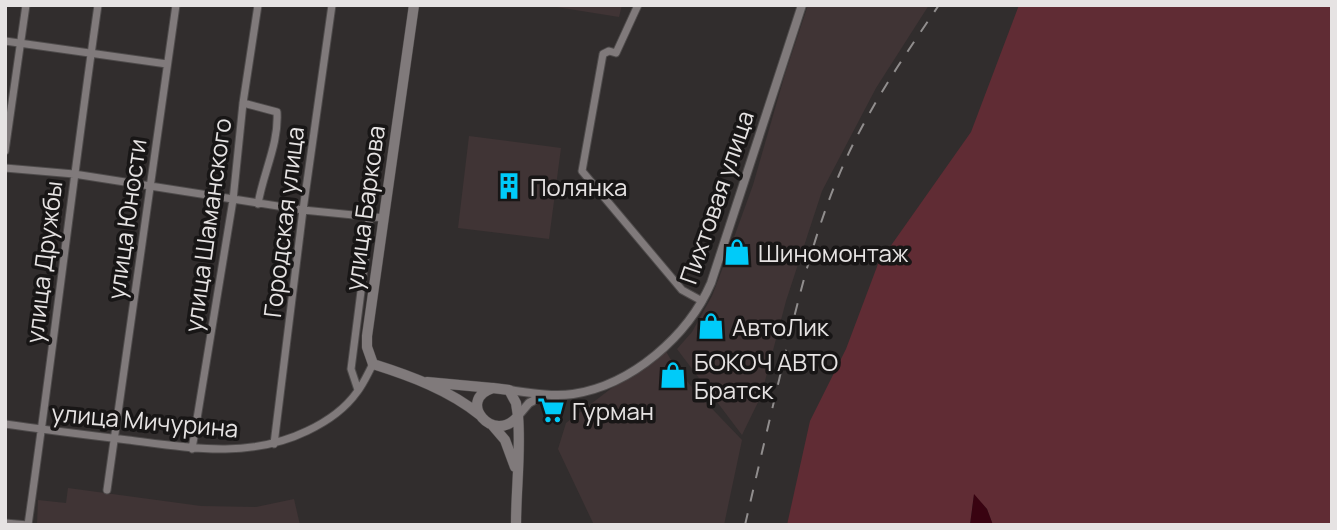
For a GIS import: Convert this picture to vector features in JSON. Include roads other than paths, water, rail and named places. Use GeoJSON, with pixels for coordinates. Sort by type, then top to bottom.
{"type":"FeatureCollection","features":[{"type":"Feature","properties":{"kind":"main road","name":"улица Баркова"},"geometry":{"type":"LineString","coordinates":[[373,363],[367,347],[367,336],[414,5]]}},
{"type":"Feature","properties":{"kind":"main road"},"geometry":{"type":"LineString","coordinates":[[373,363],[423,381],[480,415],[505,440],[517,475]]}},
{"type":"Feature","properties":{"kind":"main road"},"geometry":{"type":"LineString","coordinates":[[423,381],[509,390],[519,416],[516,525]]}},
{"type":"Feature","properties":{"kind":"main road"},"geometry":{"type":"LineString","coordinates":[[480,415],[478,398],[483,392],[493,388]]}},
{"type":"Feature","properties":{"kind":"main road"},"geometry":{"type":"LineString","coordinates":[[491,424],[506,426],[519,416]]}},
{"type":"Feature","properties":{"kind":"street"},"geometry":{"type":"LineString","coordinates":[[5,151],[26,5]]}},
{"type":"Feature","properties":{"kind":"street","name":"улица Дружбы"},"geometry":{"type":"LineString","coordinates":[[28,525],[99,5]]}},
{"type":"Feature","properties":{"kind":"street","name":"улица Юности"},"geometry":{"type":"LineString","coordinates":[[107,490],[176,5]]}},
{"type":"Feature","properties":{"kind":"street","name":"улица Шаманского"},"geometry":{"type":"LineString","coordinates":[[192,449],[233,200],[243,103],[258,5]]}},
{"type":"Feature","properties":{"kind":"street","name":"Городская улица"},"geometry":{"type":"LineString","coordinates":[[274,444],[332,5]]}},
{"type":"Feature","properties":{"kind":"street"},"geometry":{"type":"LineString","coordinates":[[638,5],[616,53],[608,51],[603,54],[582,171],[682,290],[702,301]]}},
{"type":"Feature","properties":{"kind":"street","name":"Пихтовая улица"},"geometry":{"type":"LineString","coordinates":[[509,390],[570,394],[595,389],[633,371],[659,353],[686,324],[711,283],[802,5]]}},
{"type":"Feature","properties":{"kind":"street"},"geometry":{"type":"LineString","coordinates":[[5,41],[167,64]]}},
{"type":"Feature","properties":{"kind":"street"},"geometry":{"type":"LineString","coordinates":[[243,103],[277,112],[273,153],[264,176],[258,204]]}},
{"type":"Feature","properties":{"kind":"street"},"geometry":{"type":"LineString","coordinates":[[5,168],[74,174],[258,204],[384,218]]}},
{"type":"Feature","properties":{"kind":"street"},"geometry":{"type":"LineString","coordinates":[[358,390],[351,369],[369,216]]}},
{"type":"Feature","properties":{"kind":"street","name":"улица Мичурина"},"geometry":{"type":"LineString","coordinates":[[5,424],[192,449],[243,450],[274,444],[319,425],[347,403],[358,390],[373,363]]}},
{"type":"Feature","properties":{"kind":"street"},"geometry":{"type":"LineString","coordinates":[[519,416],[529,403],[547,394]]}},
{"type":"Feature","properties":{"kind":"street"},"geometry":{"type":"LineString","coordinates":[[5,523],[28,525]]}},
{"type":"Feature","properties":{"kind":"railway"},"geometry":{"type":"LineString","coordinates":[[745,525],[801,289],[830,197],[872,109],[939,5]]}},
{"type":"Feature","properties":{"kind":"place","name":"Полянка"},"geometry":{"type":"Point","coordinates":[509,186]}},
{"type":"Feature","properties":{"kind":"place","name":"Шиномонтаж"},"geometry":{"type":"Point","coordinates":[737,252]}},
{"type":"Feature","properties":{"kind":"place","name":"АвтоЛик"},"geometry":{"type":"Point","coordinates":[711,326]}},
{"type":"Feature","properties":{"kind":"place","name":"БОКОЧ АВТО Братск"},"geometry":{"type":"Point","coordinates":[673,375]}},
{"type":"Feature","properties":{"kind":"place","name":"Гурман"},"geometry":{"type":"Point","coordinates":[551,410]}}]}
